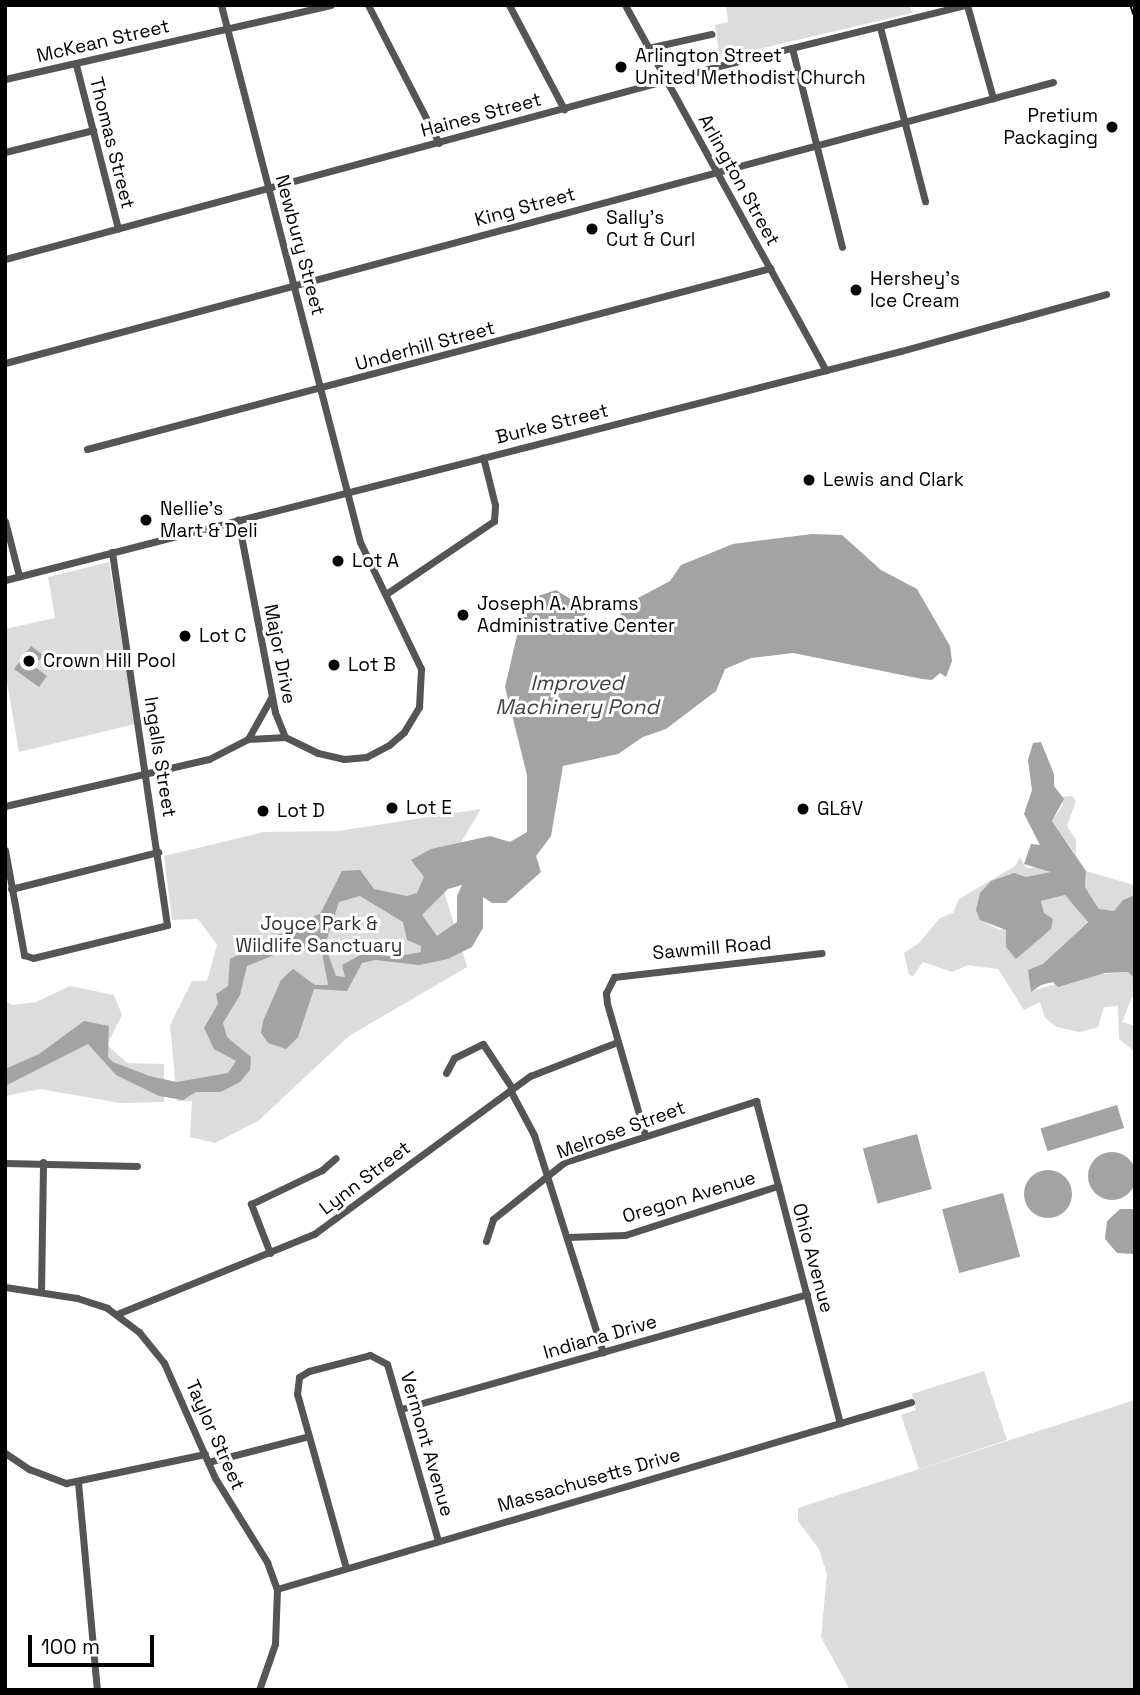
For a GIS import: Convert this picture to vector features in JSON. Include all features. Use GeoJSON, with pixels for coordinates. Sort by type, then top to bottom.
{"type":"FeatureCollection","features":[{"type":"Feature","properties":{"kind":"street","name":"Newbury Street"},"geometry":{"type":"LineString","coordinates":[[221,5],[349,492]]}},
{"type":"Feature","properties":{"kind":"street","name":"McKean Street"},"geometry":{"type":"LineString","coordinates":[[5,79],[331,5]]}},
{"type":"Feature","properties":{"kind":"street"},"geometry":{"type":"LineString","coordinates":[[368,5],[439,143]]}},
{"type":"Feature","properties":{"kind":"street"},"geometry":{"type":"LineString","coordinates":[[509,5],[564,110]]}},
{"type":"Feature","properties":{"kind":"street","name":"Arlington Street"},"geometry":{"type":"LineString","coordinates":[[625,5],[826,370]]}},
{"type":"Feature","properties":{"kind":"street"},"geometry":{"type":"LineString","coordinates":[[966,5],[993,98]]}},
{"type":"Feature","properties":{"kind":"street","name":"Haines Street"},"geometry":{"type":"LineString","coordinates":[[5,259],[792,48],[966,5]]}},
{"type":"Feature","properties":{"kind":"street"},"geometry":{"type":"LineString","coordinates":[[880,27],[925,201]]}},
{"type":"Feature","properties":{"kind":"street"},"geometry":{"type":"LineString","coordinates":[[648,48],[711,34]]}},
{"type":"Feature","properties":{"kind":"street"},"geometry":{"type":"LineString","coordinates":[[792,48],[842,247]]}},
{"type":"Feature","properties":{"kind":"street","name":"Thomas Street"},"geometry":{"type":"LineString","coordinates":[[76,65],[118,229]]}},
{"type":"Feature","properties":{"kind":"street","name":"King Street"},"geometry":{"type":"LineString","coordinates":[[5,363],[1053,82]]}},
{"type":"Feature","properties":{"kind":"street"},"geometry":{"type":"LineString","coordinates":[[5,152],[93,130]]}},
{"type":"Feature","properties":{"kind":"street","name":"Underhill Street"},"geometry":{"type":"LineString","coordinates":[[87,449],[323,390],[770,268]]}},
{"type":"Feature","properties":{"kind":"street","name":"Burke Street"},"geometry":{"type":"LineString","coordinates":[[5,580],[826,370],[1106,294]]}},
{"type":"Feature","properties":{"kind":"street"},"geometry":{"type":"LineString","coordinates":[[386,594],[494,521],[496,512],[484,457]]}},
{"type":"Feature","properties":{"kind":"street"},"geometry":{"type":"LineString","coordinates":[[5,806],[146,770],[209,759],[248,739],[285,737],[320,754],[354,759],[383,749],[410,725],[422,698],[421,669],[360,542],[349,492]]}},
{"type":"Feature","properties":{"kind":"street","name":"Major Drive"},"geometry":{"type":"LineString","coordinates":[[238,520],[272,697],[285,737]]}},
{"type":"Feature","properties":{"kind":"street"},"geometry":{"type":"LineString","coordinates":[[5,521],[19,576]]}},
{"type":"Feature","properties":{"kind":"street","name":"Ingalls Street"},"geometry":{"type":"LineString","coordinates":[[11,889],[23,955],[33,958],[167,925],[112,552]]}},
{"type":"Feature","properties":{"kind":"street"},"geometry":{"type":"LineString","coordinates":[[248,739],[272,697]]}},
{"type":"Feature","properties":{"kind":"street"},"geometry":{"type":"LineString","coordinates":[[5,850],[11,889],[158,852]]}},
{"type":"Feature","properties":{"kind":"street","name":"Sawmill Road"},"geometry":{"type":"LineString","coordinates":[[617,1042],[607,1003],[609,983],[623,972],[822,953]]}},
{"type":"Feature","properties":{"kind":"street"},"geometry":{"type":"LineString","coordinates":[[617,1042],[645,1135]]}},
{"type":"Feature","properties":{"kind":"street","name":"Lynn Street"},"geometry":{"type":"LineString","coordinates":[[117,1314],[270,1253],[339,1219],[511,1089],[546,1067],[617,1042]]}},
{"type":"Feature","properties":{"kind":"street"},"geometry":{"type":"LineString","coordinates":[[446,1073],[454,1059],[483,1044],[511,1089],[534,1135],[603,1352]]}},
{"type":"Feature","properties":{"kind":"street","name":"Melrose Street"},"geometry":{"type":"LineString","coordinates":[[486,1241],[493,1219],[565,1163],[756,1101]]}},
{"type":"Feature","properties":{"kind":"street","name":"Ohio Avenue"},"geometry":{"type":"LineString","coordinates":[[756,1101],[840,1423]]}},
{"type":"Feature","properties":{"kind":"street"},"geometry":{"type":"LineString","coordinates":[[270,1253],[250,1204],[322,1170],[336,1158]]}},
{"type":"Feature","properties":{"kind":"street"},"geometry":{"type":"LineString","coordinates":[[41,1292],[43,1162]]}},
{"type":"Feature","properties":{"kind":"street"},"geometry":{"type":"LineString","coordinates":[[5,1163],[137,1166]]}},
{"type":"Feature","properties":{"kind":"street","name":"Oregon Avenue"},"geometry":{"type":"LineString","coordinates":[[567,1237],[625,1235],[778,1186]]}},
{"type":"Feature","properties":{"kind":"street","name":"Taylor Street"},"geometry":{"type":"LineString","coordinates":[[5,1287],[86,1300],[117,1314],[164,1363],[208,1462],[267,1562],[276,1588],[275,1644],[259,1690]]}},
{"type":"Feature","properties":{"kind":"street","name":"Indiana Drive"},"geometry":{"type":"LineString","coordinates":[[401,1409],[807,1294]]}},
{"type":"Feature","properties":{"kind":"street","name":"Vermont Avenue"},"geometry":{"type":"LineString","coordinates":[[309,1436],[297,1394],[299,1377],[370,1355],[381,1358],[388,1367],[438,1541]]}},
{"type":"Feature","properties":{"kind":"street","name":"Massachusetts Drive"},"geometry":{"type":"LineString","coordinates":[[276,1588],[911,1402]]}},
{"type":"Feature","properties":{"kind":"street"},"geometry":{"type":"LineString","coordinates":[[208,1462],[309,1436],[346,1568]]}},
{"type":"Feature","properties":{"kind":"street"},"geometry":{"type":"LineString","coordinates":[[5,1453],[46,1478],[78,1482],[205,1454]]}},
{"type":"Feature","properties":{"kind":"street"},"geometry":{"type":"LineString","coordinates":[[78,1482],[97,1690]]}},
{"type":"Feature","properties":{"kind":"green space"},"geometry":{"type":"Polygon","coordinates":[[[726,5],[910,5],[912,13],[720,58],[715,25],[728,22],[726,5]]]}},
{"type":"Feature","properties":{"kind":"green space"},"geometry":{"type":"Polygon","coordinates":[[[109,562],[135,724],[19,752],[5,670],[5,629],[55,618],[48,577],[109,562]]]}},
{"type":"Feature","properties":{"kind":"green space"},"geometry":{"type":"Polygon","coordinates":[[[1072,796],[1076,801],[1067,826],[1076,840],[1076,855],[1052,821],[1063,805],[1061,797],[1072,796]]]}},
{"type":"Feature","properties":{"kind":"green space","name":"Joyce Park & Wildlife Sanctuary"},"geometry":{"type":"Polygon","coordinates":[[[481,809],[440,878],[467,967],[349,1036],[258,1121],[215,1143],[190,1137],[192,1101],[177,1101],[170,1025],[192,981],[207,981],[217,945],[198,919],[172,920],[164,856],[264,832],[338,831],[481,809]]]}},
{"type":"Feature","properties":{"kind":"green space"},"geometry":{"type":"Polygon","coordinates":[[[1020,857],[1026,868],[1046,867],[1051,873],[1026,877],[980,920],[1000,930],[1044,913],[1041,901],[1065,895],[1088,921],[1043,965],[1028,970],[1031,991],[1089,975],[1128,972],[1135,979],[1135,990],[1122,1022],[1135,1026],[1135,1052],[1119,1039],[1118,1006],[1104,1007],[1098,1027],[1080,1032],[1057,1027],[1045,1018],[1040,1002],[1024,1010],[998,969],[968,965],[952,972],[923,962],[913,976],[909,975],[904,953],[919,943],[940,918],[953,913],[959,899],[1015,866],[1020,857]]]}},
{"type":"Feature","properties":{"kind":"green space"},"geometry":{"type":"Polygon","coordinates":[[[1086,871],[1134,885],[1135,895],[1123,900],[1114,912],[1099,909],[1085,887],[1086,871]]]}},
{"type":"Feature","properties":{"kind":"green space"},"geometry":{"type":"Polygon","coordinates":[[[70,986],[114,995],[122,1015],[109,1041],[109,1026],[105,1043],[127,1063],[164,1064],[164,1102],[120,1103],[40,1089],[5,1096],[5,1000],[12,1005],[36,1002],[70,986]]]}},
{"type":"Feature","properties":{"kind":"green space"},"geometry":{"type":"Polygon","coordinates":[[[984,1371],[1007,1440],[919,1469],[901,1415],[916,1410],[912,1394],[984,1371]]]}},
{"type":"Feature","properties":{"kind":"green space"},"geometry":{"type":"Polygon","coordinates":[[[1135,1400],[1135,1690],[850,1690],[821,1637],[827,1574],[819,1549],[798,1521],[798,1508],[1135,1400]]]}},
{"type":"Feature","properties":{"kind":"water","name":"Improved Machinery Pond"},"geometry":{"type":"Polygon","coordinates":[[[812,534],[842,535],[881,570],[917,589],[950,646],[952,661],[946,677],[940,673],[932,680],[922,679],[793,653],[751,658],[725,669],[716,691],[666,729],[643,737],[618,754],[563,766],[551,836],[536,856],[541,872],[506,903],[492,903],[483,897],[483,928],[472,947],[448,959],[419,965],[375,960],[362,963],[347,991],[314,989],[298,1037],[286,1049],[268,1043],[261,1033],[263,1021],[281,980],[293,969],[315,985],[328,985],[321,947],[274,955],[247,966],[240,995],[223,1023],[227,1037],[251,1057],[250,1070],[240,1082],[221,1092],[196,1092],[183,1100],[159,1096],[116,1075],[88,1044],[5,1086],[5,1069],[39,1054],[84,1021],[109,1026],[108,1057],[113,1062],[149,1076],[177,1082],[228,1073],[236,1061],[214,1049],[204,1028],[218,1004],[216,994],[228,986],[230,959],[279,934],[313,929],[314,916],[320,914],[342,871],[360,870],[374,889],[407,896],[417,893],[424,877],[411,860],[431,849],[490,836],[510,842],[527,832],[527,775],[505,687],[521,618],[538,596],[556,590],[577,603],[588,618],[583,629],[608,631],[617,627],[623,606],[670,581],[681,565],[733,544],[812,534]],[[462,885],[448,889],[422,915],[437,936],[457,922],[457,896],[462,885]],[[360,896],[339,902],[325,945],[336,976],[345,977],[342,965],[364,953],[393,957],[421,952],[421,946],[407,940],[403,922],[360,896]]]}},
{"type":"Feature","properties":{"kind":"water","name":"Crown Hill Pool"},"geometry":{"type":"Polygon","coordinates":[[[31,646],[43,655],[35,667],[47,676],[39,687],[14,669],[31,646]]]}},
{"type":"Feature","properties":{"kind":"water"},"geometry":{"type":"Polygon","coordinates":[[[1041,742],[1054,774],[1054,786],[1064,799],[1052,821],[1086,871],[1085,887],[1099,909],[1114,911],[1123,900],[1135,895],[1135,979],[1128,972],[1105,973],[1058,987],[1053,982],[1041,985],[1031,992],[1028,970],[1043,964],[1088,922],[1065,895],[1041,901],[1044,913],[1053,919],[1051,929],[1016,959],[1006,947],[1006,930],[980,920],[976,910],[980,893],[991,881],[1014,873],[1026,877],[1051,872],[1024,864],[1031,844],[1040,845],[1024,814],[1032,790],[1028,760],[1033,743],[1041,742]]]}},
{"type":"Feature","properties":{"kind":"water"},"geometry":{"type":"Polygon","coordinates":[[[1117,1105],[1124,1128],[1048,1151],[1040,1128],[1117,1105]]]}},
{"type":"Feature","properties":{"kind":"water"},"geometry":{"type":"Polygon","coordinates":[[[917,1134],[932,1189],[878,1204],[863,1148],[917,1134]]]}},
{"type":"Feature","properties":{"kind":"water"},"geometry":{"type":"Polygon","coordinates":[[[1112,1152],[1129,1159],[1136,1176],[1129,1193],[1112,1200],[1095,1193],[1088,1176],[1095,1159],[1112,1152]]]}},
{"type":"Feature","properties":{"kind":"water"},"geometry":{"type":"Polygon","coordinates":[[[1048,1170],[1065,1177],[1072,1194],[1065,1211],[1048,1218],[1031,1211],[1024,1194],[1031,1177],[1048,1170]]]}},
{"type":"Feature","properties":{"kind":"water"},"geometry":{"type":"Polygon","coordinates":[[[1003,1193],[1020,1257],[959,1273],[942,1209],[1003,1193]]]}},
{"type":"Feature","properties":{"kind":"water"},"geometry":{"type":"Polygon","coordinates":[[[1120,1209],[1135,1209],[1135,1254],[1117,1253],[1105,1239],[1107,1221],[1120,1209]]]}},
{"type":"Feature","properties":{"kind":"railway"},"geometry":{"type":"LineString","coordinates":[[1132,5],[1135,14]]}},
{"type":"Feature","properties":{"kind":"place","name":"Arlington Street United Methodist Church"},"geometry":{"type":"Point","coordinates":[621,67]}},
{"type":"Feature","properties":{"kind":"place","name":"Pretium Packaging"},"geometry":{"type":"Point","coordinates":[1112,127]}},
{"type":"Feature","properties":{"kind":"place","name":"Sally's Cut & Curl"},"geometry":{"type":"Point","coordinates":[592,229]}},
{"type":"Feature","properties":{"kind":"place","name":"Hershey's Ice Cream"},"geometry":{"type":"Point","coordinates":[856,290]}},
{"type":"Feature","properties":{"kind":"place","name":"Lewis and Clark"},"geometry":{"type":"Point","coordinates":[809,480]}},
{"type":"Feature","properties":{"kind":"place","name":"Nellie's Mart & Deli"},"geometry":{"type":"Point","coordinates":[146,520]}},
{"type":"Feature","properties":{"kind":"place","name":"Lot A"},"geometry":{"type":"Point","coordinates":[338,561]}},
{"type":"Feature","properties":{"kind":"place","name":"Joseph A. Abrams Administrative Center"},"geometry":{"type":"Point","coordinates":[463,615]}},
{"type":"Feature","properties":{"kind":"place","name":"Lot C"},"geometry":{"type":"Point","coordinates":[185,636]}},
{"type":"Feature","properties":{"kind":"place","name":"Crown Hill Pool"},"geometry":{"type":"Point","coordinates":[29,661]}},
{"type":"Feature","properties":{"kind":"place","name":"Lot B"},"geometry":{"type":"Point","coordinates":[334,665]}},
{"type":"Feature","properties":{"kind":"place","name":"Lot E"},"geometry":{"type":"Point","coordinates":[392,808]}},
{"type":"Feature","properties":{"kind":"place","name":"GL&V"},"geometry":{"type":"Point","coordinates":[803,809]}},
{"type":"Feature","properties":{"kind":"place","name":"Lot D"},"geometry":{"type":"Point","coordinates":[263,811]}}]}
